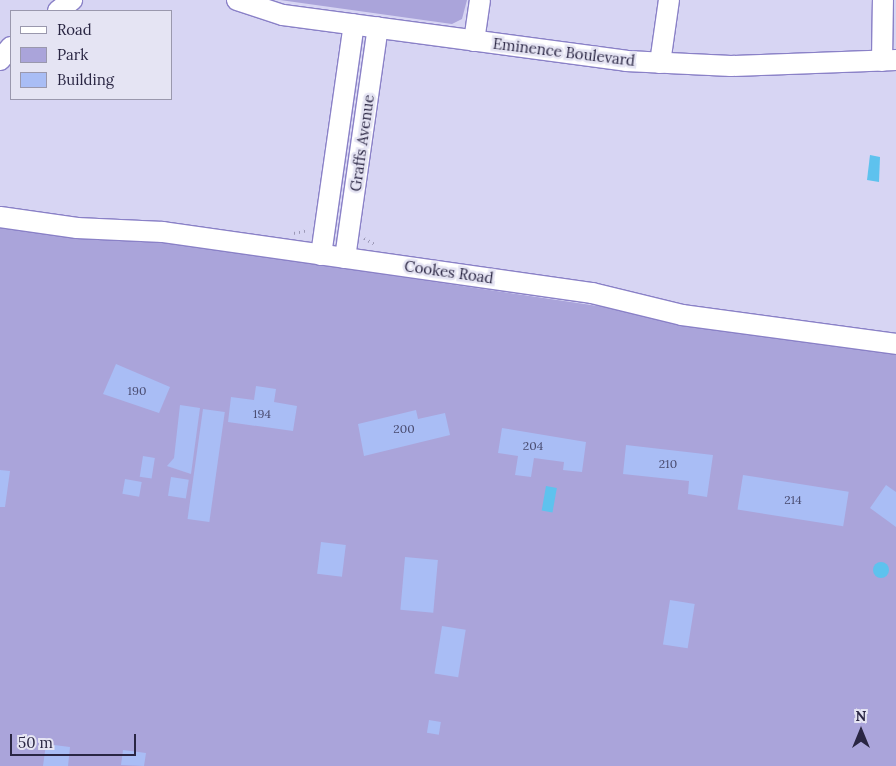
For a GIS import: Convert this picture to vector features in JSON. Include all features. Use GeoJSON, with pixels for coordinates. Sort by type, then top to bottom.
{"type":"FeatureCollection","features":[{"type":"Feature","properties":{"kind":"street"},"geometry":{"type":"LineString","coordinates":[[59,10],[72,0]]}},
{"type":"Feature","properties":{"kind":"street","name":"Eminence Boulevard"},"geometry":{"type":"LineString","coordinates":[[237,0],[283,14],[474,41],[660,63],[769,66],[889,60]]}},
{"type":"Feature","properties":{"kind":"street"},"geometry":{"type":"LineString","coordinates":[[474,41],[480,0]]}},
{"type":"Feature","properties":{"kind":"street"},"geometry":{"type":"LineString","coordinates":[[660,63],[670,0]]}},
{"type":"Feature","properties":{"kind":"street"},"geometry":{"type":"LineString","coordinates":[[883,0],[889,60]]}},
{"type":"Feature","properties":{"kind":"street","name":"Graffs Avenue"},"geometry":{"type":"LineString","coordinates":[[321,255],[354,24]]}},
{"type":"Feature","properties":{"kind":"street","name":"Graffs Avenue"},"geometry":{"type":"LineString","coordinates":[[345,258],[378,27]]}},
{"type":"Feature","properties":{"kind":"street"},"geometry":{"type":"LineString","coordinates":[[0,60],[10,48]]}},
{"type":"Feature","properties":{"kind":"street","name":"Cookes Road"},"geometry":{"type":"LineString","coordinates":[[0,218],[77,228],[163,232],[592,292],[682,315],[896,344]]}},
{"type":"Feature","properties":{"kind":"green space"},"geometry":{"type":"Polygon","coordinates":[[[280,0],[467,0],[462,19],[452,24],[280,0]]]}},
{"type":"Feature","properties":{"kind":"green space"},"geometry":{"type":"Polygon","coordinates":[[[0,224],[137,238],[896,350],[896,766],[0,766],[0,224]]]}},
{"type":"Feature","properties":{"kind":"water"},"geometry":{"type":"Polygon","coordinates":[[[870,155],[880,157],[879,182],[867,180],[870,155]]]}},
{"type":"Feature","properties":{"kind":"water"},"geometry":{"type":"Polygon","coordinates":[[[546,486],[557,488],[552,513],[542,511],[546,486]]]}},
{"type":"Feature","properties":{"kind":"water"},"geometry":{"type":"Polygon","coordinates":[[[878,562],[884,562],[889,567],[887,576],[878,578],[873,573],[873,567],[878,562]]]}},
{"type":"Feature","properties":{"kind":"building"},"geometry":{"type":"Polygon","coordinates":[[[116,364],[170,387],[159,413],[103,394],[116,364]]]}},
{"type":"Feature","properties":{"kind":"building"},"geometry":{"type":"Polygon","coordinates":[[[256,386],[276,389],[274,402],[297,406],[293,431],[228,422],[231,397],[254,400],[256,386]]]}},
{"type":"Feature","properties":{"kind":"building"},"geometry":{"type":"Polygon","coordinates":[[[180,405],[200,408],[191,474],[167,466],[174,458],[180,405]]]}},
{"type":"Feature","properties":{"kind":"building"},"geometry":{"type":"Polygon","coordinates":[[[203,409],[225,412],[209,522],[188,519],[203,409]]]}},
{"type":"Feature","properties":{"kind":"building"},"geometry":{"type":"Polygon","coordinates":[[[416,410],[418,419],[445,413],[450,435],[364,456],[358,424],[416,410]]]}},
{"type":"Feature","properties":{"kind":"building"},"geometry":{"type":"Polygon","coordinates":[[[502,428],[586,442],[582,472],[563,470],[564,462],[534,458],[531,477],[515,475],[518,456],[498,453],[502,428]]]}},
{"type":"Feature","properties":{"kind":"building"},"geometry":{"type":"Polygon","coordinates":[[[626,445],[713,455],[707,497],[688,494],[689,481],[623,474],[626,445]]]}},
{"type":"Feature","properties":{"kind":"building"},"geometry":{"type":"Polygon","coordinates":[[[143,456],[155,458],[152,479],[140,477],[143,456]]]}},
{"type":"Feature","properties":{"kind":"building"},"geometry":{"type":"Polygon","coordinates":[[[0,470],[10,471],[5,507],[0,507],[0,470]]]}},
{"type":"Feature","properties":{"kind":"building"},"geometry":{"type":"Polygon","coordinates":[[[743,475],[849,492],[843,526],[738,510],[743,475]]]}},
{"type":"Feature","properties":{"kind":"building"},"geometry":{"type":"Polygon","coordinates":[[[171,477],[189,480],[186,499],[168,496],[171,477]]]}},
{"type":"Feature","properties":{"kind":"building"},"geometry":{"type":"Polygon","coordinates":[[[125,479],[142,482],[139,497],[122,494],[125,479]]]}},
{"type":"Feature","properties":{"kind":"building"},"geometry":{"type":"Polygon","coordinates":[[[886,485],[896,492],[896,527],[870,508],[886,485]]]}},
{"type":"Feature","properties":{"kind":"building"},"geometry":{"type":"Polygon","coordinates":[[[321,542],[346,545],[342,577],[317,574],[321,542]]]}},
{"type":"Feature","properties":{"kind":"building"},"geometry":{"type":"Polygon","coordinates":[[[405,557],[438,560],[433,613],[400,610],[405,557]]]}},
{"type":"Feature","properties":{"kind":"building"},"geometry":{"type":"Polygon","coordinates":[[[670,600],[695,604],[688,648],[663,644],[670,600]]]}},
{"type":"Feature","properties":{"kind":"building"},"geometry":{"type":"Polygon","coordinates":[[[442,626],[466,630],[458,677],[434,673],[442,626]]]}},
{"type":"Feature","properties":{"kind":"building"},"geometry":{"type":"Polygon","coordinates":[[[429,720],[441,722],[439,735],[427,733],[429,720]]]}},
{"type":"Feature","properties":{"kind":"building"},"geometry":{"type":"Polygon","coordinates":[[[46,744],[70,747],[68,766],[43,766],[46,744]]]}},
{"type":"Feature","properties":{"kind":"building"},"geometry":{"type":"Polygon","coordinates":[[[123,750],[146,753],[144,766],[121,765],[123,750]]]}}]}
